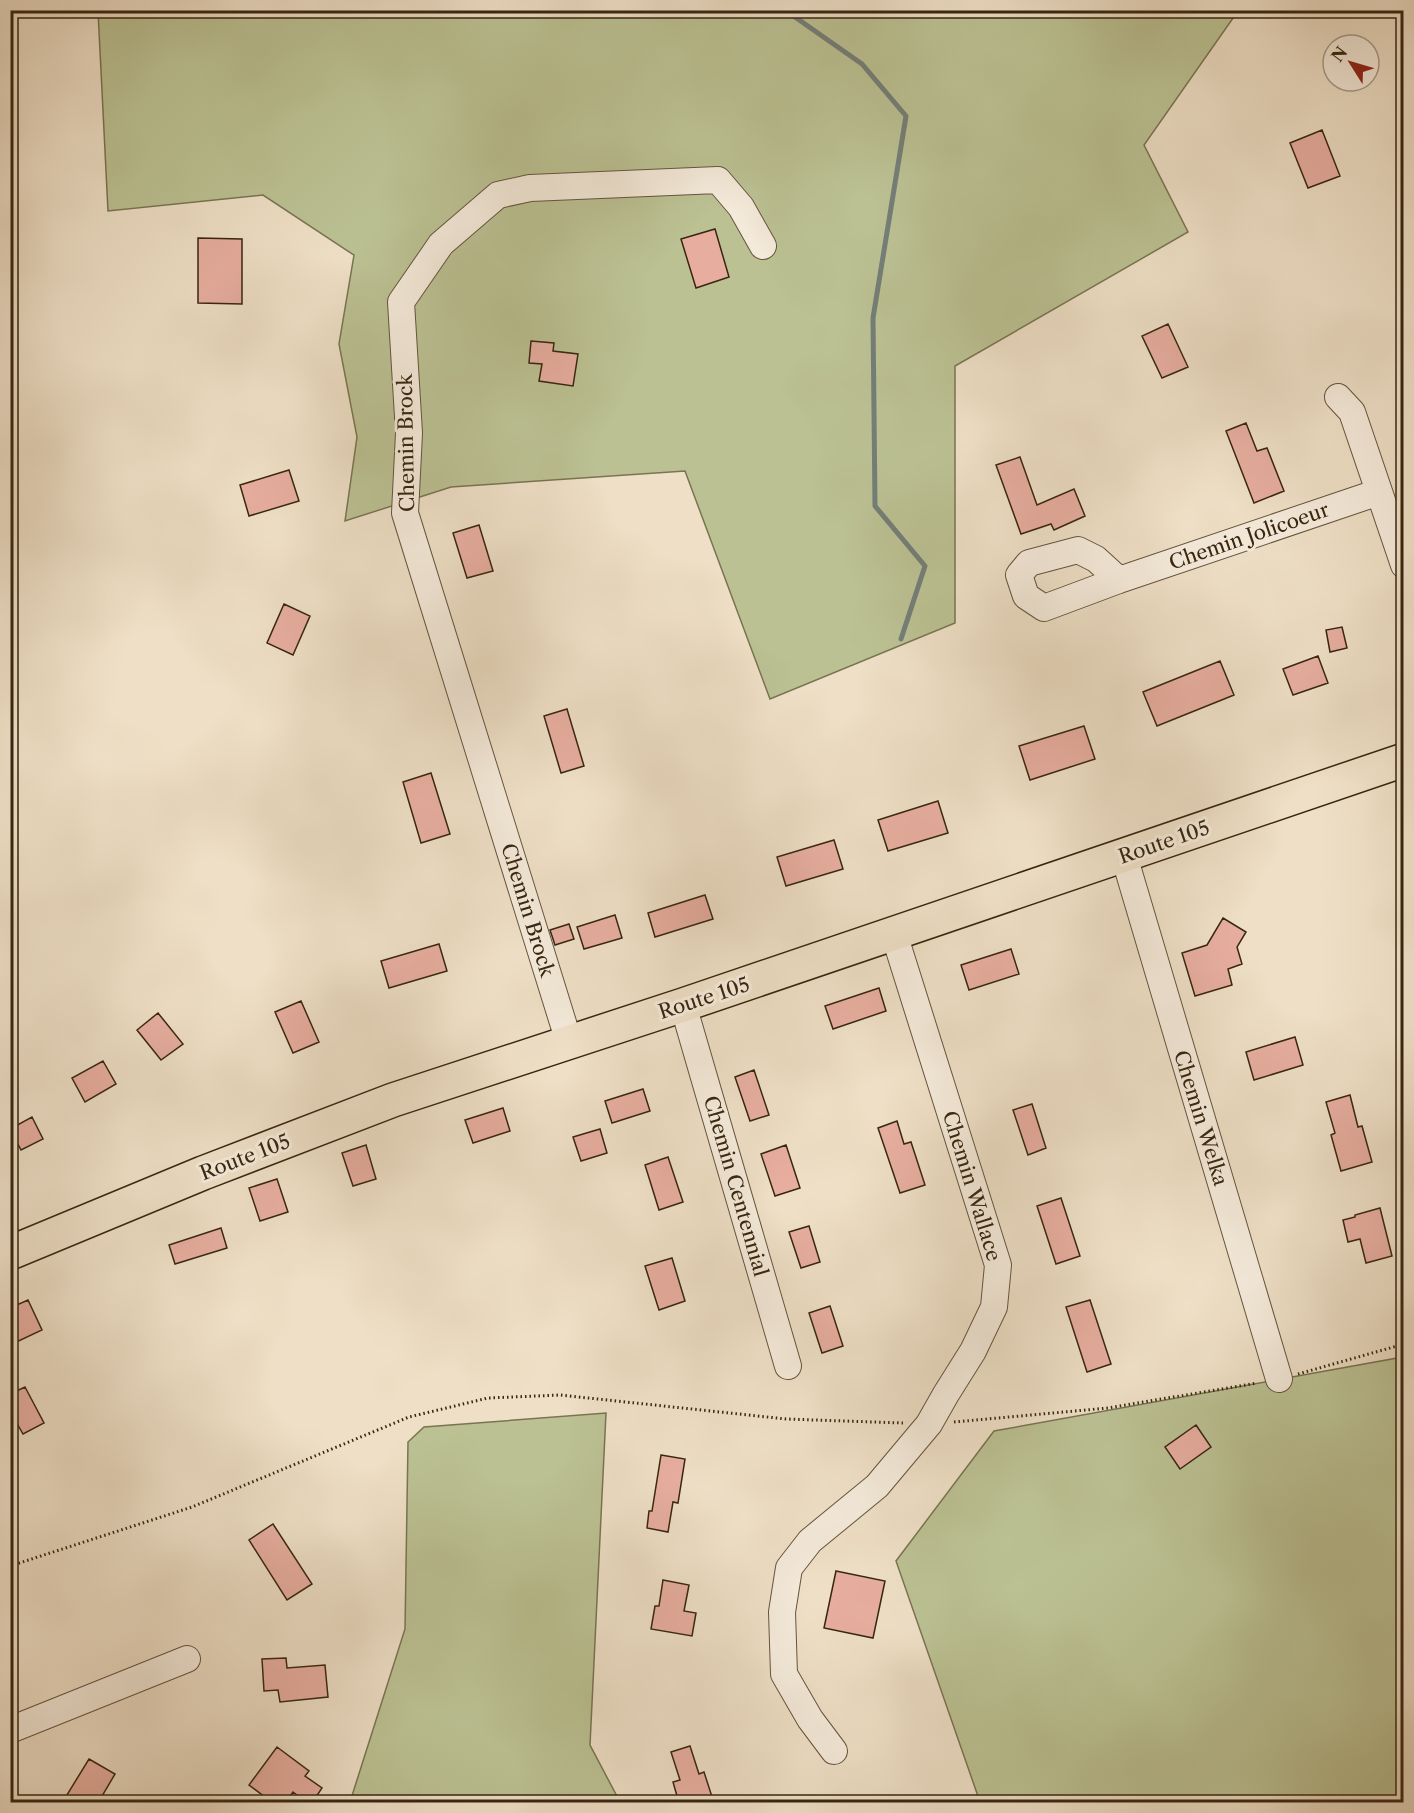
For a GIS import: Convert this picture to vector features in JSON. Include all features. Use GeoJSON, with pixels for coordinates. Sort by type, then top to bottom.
{"type":"FeatureCollection","features":[{"type":"Feature","properties":{"kind":"main road","name":"Route 105"},"geometry":{"type":"LineString","coordinates":[[10,1253],[203,1173],[393,1100],[684,1005],[1404,760]]}},
{"type":"Feature","properties":{"kind":"street","name":"Chemin Brock"},"geometry":{"type":"LineString","coordinates":[[569,1042],[405,513],[409,433],[401,302],[441,244],[498,195],[530,188],[718,180],[741,207],[764,246]]}},
{"type":"Feature","properties":{"kind":"street"},"geometry":{"type":"LineString","coordinates":[[1338,397],[1352,412],[1404,565]]}},
{"type":"Feature","properties":{"kind":"street","name":"Chemin Jolicoeur"},"geometry":{"type":"LineString","coordinates":[[1119,580],[1379,492]]}},
{"type":"Feature","properties":{"kind":"street","name":"Chemin Welka"},"geometry":{"type":"LineString","coordinates":[[1124,856],[1279,1379]]}},
{"type":"Feature","properties":{"kind":"street","name":"Chemin Wallace"},"geometry":{"type":"LineString","coordinates":[[834,1751],[810,1719],[784,1674],[782,1612],[789,1568],[810,1541],[877,1486],[929,1424],[973,1351],[994,1307],[998,1265],[894,934]]}},
{"type":"Feature","properties":{"kind":"street","name":"Chemin Centennial"},"geometry":{"type":"LineString","coordinates":[[684,1005],[788,1366]]}},
{"type":"Feature","properties":{"kind":"street"},"geometry":{"type":"LineString","coordinates":[[10,1730],[187,1659]]}},
{"type":"Feature","properties":{"kind":"path"},"geometry":{"type":"LineString","coordinates":[[10,1566],[192,1507],[408,1417],[489,1398],[560,1395],[786,1419],[929,1424],[1108,1408],[1279,1379],[1404,1344]]}},
{"type":"Feature","properties":{"kind":"green space"},"geometry":{"type":"Polygon","coordinates":[[[98,11],[1238,11],[1144,145],[1188,232],[955,366],[955,623],[770,699],[685,471],[451,487],[345,521],[357,437],[339,344],[354,255],[263,195],[108,211],[98,11]]]}},
{"type":"Feature","properties":{"kind":"green space"},"geometry":{"type":"Polygon","coordinates":[[[1403,1357],[1403,1802],[980,1802],[896,1561],[994,1431],[1403,1357]]]}},
{"type":"Feature","properties":{"kind":"green space"},"geometry":{"type":"Polygon","coordinates":[[[606,1413],[590,1745],[620,1802],[350,1802],[405,1629],[408,1442],[424,1427],[606,1413]]]}},
{"type":"Feature","properties":{"kind":"building"},"geometry":{"type":"Polygon","coordinates":[[[1322,130],[1340,176],[1308,188],[1290,143],[1322,130]]]}},
{"type":"Feature","properties":{"kind":"building"},"geometry":{"type":"Polygon","coordinates":[[[715,229],[729,277],[696,288],[681,239],[715,229]]]}},
{"type":"Feature","properties":{"kind":"building"},"geometry":{"type":"Polygon","coordinates":[[[198,238],[242,239],[242,304],[198,303],[198,238]]]}},
{"type":"Feature","properties":{"kind":"building"},"geometry":{"type":"Polygon","coordinates":[[[1168,324],[1188,367],[1162,378],[1142,336],[1168,324]]]}},
{"type":"Feature","properties":{"kind":"building"},"geometry":{"type":"Polygon","coordinates":[[[531,341],[554,343],[553,351],[578,354],[573,386],[539,381],[542,364],[529,363],[531,341]]]}},
{"type":"Feature","properties":{"kind":"building"},"geometry":{"type":"Polygon","coordinates":[[[1246,423],[1257,451],[1267,448],[1284,491],[1254,503],[1226,431],[1246,423]]]}},
{"type":"Feature","properties":{"kind":"building"},"geometry":{"type":"Polygon","coordinates":[[[1020,457],[1037,505],[1074,489],[1085,516],[1054,530],[1051,524],[1021,534],[996,465],[1020,457]]]}},
{"type":"Feature","properties":{"kind":"building"},"geometry":{"type":"Polygon","coordinates":[[[289,470],[299,501],[249,516],[240,485],[289,470]]]}},
{"type":"Feature","properties":{"kind":"building"},"geometry":{"type":"Polygon","coordinates":[[[479,525],[493,571],[467,578],[453,533],[479,525]]]}},
{"type":"Feature","properties":{"kind":"building"},"geometry":{"type":"Polygon","coordinates":[[[284,604],[310,616],[293,655],[267,643],[284,604]]]}},
{"type":"Feature","properties":{"kind":"building"},"geometry":{"type":"Polygon","coordinates":[[[1342,627],[1347,648],[1330,652],[1326,630],[1342,627]]]}},
{"type":"Feature","properties":{"kind":"building"},"geometry":{"type":"Polygon","coordinates":[[[1318,656],[1328,683],[1293,695],[1283,669],[1318,656]]]}},
{"type":"Feature","properties":{"kind":"building"},"geometry":{"type":"Polygon","coordinates":[[[1220,661],[1234,695],[1157,726],[1143,692],[1220,661]]]}},
{"type":"Feature","properties":{"kind":"building"},"geometry":{"type":"Polygon","coordinates":[[[567,709],[584,766],[561,773],[544,716],[567,709]]]}},
{"type":"Feature","properties":{"kind":"building"},"geometry":{"type":"Polygon","coordinates":[[[1084,726],[1095,759],[1030,780],[1019,746],[1084,726]]]}},
{"type":"Feature","properties":{"kind":"building"},"geometry":{"type":"Polygon","coordinates":[[[431,773],[450,834],[421,843],[403,782],[431,773]]]}},
{"type":"Feature","properties":{"kind":"building"},"geometry":{"type":"Polygon","coordinates":[[[938,801],[948,833],[888,851],[878,820],[938,801]]]}},
{"type":"Feature","properties":{"kind":"building"},"geometry":{"type":"Polygon","coordinates":[[[834,840],[843,869],[786,886],[777,857],[834,840]]]}},
{"type":"Feature","properties":{"kind":"building"},"geometry":{"type":"Polygon","coordinates":[[[705,895],[713,919],[655,937],[648,913],[705,895]]]}},
{"type":"Feature","properties":{"kind":"building"},"geometry":{"type":"Polygon","coordinates":[[[615,915],[622,938],[584,949],[577,927],[615,915]]]}},
{"type":"Feature","properties":{"kind":"building"},"geometry":{"type":"Polygon","coordinates":[[[1223,918],[1246,932],[1237,947],[1242,964],[1228,969],[1232,985],[1195,996],[1182,953],[1207,945],[1223,918]]]}},
{"type":"Feature","properties":{"kind":"building"},"geometry":{"type":"Polygon","coordinates":[[[569,924],[574,939],[555,945],[550,930],[569,924]]]}},
{"type":"Feature","properties":{"kind":"building"},"geometry":{"type":"Polygon","coordinates":[[[439,944],[447,971],[389,988],[381,961],[439,944]]]}},
{"type":"Feature","properties":{"kind":"building"},"geometry":{"type":"Polygon","coordinates":[[[1011,949],[1019,974],[969,990],[961,965],[1011,949]]]}},
{"type":"Feature","properties":{"kind":"building"},"geometry":{"type":"Polygon","coordinates":[[[879,988],[886,1011],[833,1029],[825,1006],[879,988]]]}},
{"type":"Feature","properties":{"kind":"building"},"geometry":{"type":"Polygon","coordinates":[[[301,1001],[319,1042],[293,1053],[275,1012],[301,1001]]]}},
{"type":"Feature","properties":{"kind":"building"},"geometry":{"type":"Polygon","coordinates":[[[158,1013],[183,1044],[161,1060],[137,1030],[158,1013]]]}},
{"type":"Feature","properties":{"kind":"building"},"geometry":{"type":"Polygon","coordinates":[[[1295,1037],[1303,1065],[1254,1080],[1246,1052],[1295,1037]]]}},
{"type":"Feature","properties":{"kind":"building"},"geometry":{"type":"Polygon","coordinates":[[[103,1061],[116,1084],[85,1102],[72,1078],[103,1061]]]}},
{"type":"Feature","properties":{"kind":"building"},"geometry":{"type":"Polygon","coordinates":[[[754,1070],[769,1115],[750,1121],[735,1077],[754,1070]]]}},
{"type":"Feature","properties":{"kind":"building"},"geometry":{"type":"Polygon","coordinates":[[[643,1089],[650,1111],[612,1123],[605,1101],[643,1089]]]}},
{"type":"Feature","properties":{"kind":"building"},"geometry":{"type":"Polygon","coordinates":[[[1350,1095],[1358,1127],[1362,1126],[1372,1162],[1341,1171],[1331,1135],[1335,1133],[1326,1102],[1350,1095]]]}},
{"type":"Feature","properties":{"kind":"building"},"geometry":{"type":"Polygon","coordinates":[[[1032,1104],[1046,1148],[1028,1155],[1013,1110],[1032,1104]]]}},
{"type":"Feature","properties":{"kind":"building"},"geometry":{"type":"Polygon","coordinates":[[[503,1108],[510,1131],[473,1143],[465,1120],[503,1108]]]}},
{"type":"Feature","properties":{"kind":"building"},"geometry":{"type":"Polygon","coordinates":[[[32,1117],[43,1139],[21,1150],[10,1129],[32,1117]]]}},
{"type":"Feature","properties":{"kind":"building"},"geometry":{"type":"Polygon","coordinates":[[[897,1121],[904,1144],[911,1142],[925,1185],[900,1193],[878,1128],[897,1121]]]}},
{"type":"Feature","properties":{"kind":"building"},"geometry":{"type":"Polygon","coordinates":[[[600,1129],[607,1153],[581,1161],[573,1137],[600,1129]]]}},
{"type":"Feature","properties":{"kind":"building"},"geometry":{"type":"Polygon","coordinates":[[[366,1145],[376,1179],[353,1186],[342,1153],[366,1145]]]}},
{"type":"Feature","properties":{"kind":"building"},"geometry":{"type":"Polygon","coordinates":[[[786,1145],[800,1188],[775,1196],[761,1154],[786,1145]]]}},
{"type":"Feature","properties":{"kind":"building"},"geometry":{"type":"Polygon","coordinates":[[[668,1157],[683,1202],[659,1210],[645,1165],[668,1157]]]}},
{"type":"Feature","properties":{"kind":"building"},"geometry":{"type":"Polygon","coordinates":[[[277,1179],[288,1212],[260,1221],[249,1188],[277,1179]]]}},
{"type":"Feature","properties":{"kind":"building"},"geometry":{"type":"Polygon","coordinates":[[[1061,1198],[1080,1256],[1056,1264],[1037,1206],[1061,1198]]]}},
{"type":"Feature","properties":{"kind":"building"},"geometry":{"type":"Polygon","coordinates":[[[1380,1208],[1392,1256],[1366,1263],[1360,1239],[1348,1242],[1343,1220],[1380,1208]]]}},
{"type":"Feature","properties":{"kind":"building"},"geometry":{"type":"Polygon","coordinates":[[[809,1226],[820,1262],[801,1268],[789,1232],[809,1226]]]}},
{"type":"Feature","properties":{"kind":"building"},"geometry":{"type":"Polygon","coordinates":[[[221,1228],[227,1248],[175,1264],[169,1245],[221,1228]]]}},
{"type":"Feature","properties":{"kind":"building"},"geometry":{"type":"Polygon","coordinates":[[[672,1258],[685,1301],[659,1310],[645,1266],[672,1258]]]}},
{"type":"Feature","properties":{"kind":"building"},"geometry":{"type":"Polygon","coordinates":[[[28,1300],[42,1330],[10,1345],[10,1308],[28,1300]]]}},
{"type":"Feature","properties":{"kind":"building"},"geometry":{"type":"Polygon","coordinates":[[[1090,1300],[1111,1364],[1087,1372],[1066,1307],[1090,1300]]]}},
{"type":"Feature","properties":{"kind":"building"},"geometry":{"type":"Polygon","coordinates":[[[830,1306],[843,1346],[822,1353],[809,1313],[830,1306]]]}},
{"type":"Feature","properties":{"kind":"building"},"geometry":{"type":"Polygon","coordinates":[[[25,1387],[44,1423],[23,1434],[10,1411],[10,1394],[25,1387]]]}},
{"type":"Feature","properties":{"kind":"building"},"geometry":{"type":"Polygon","coordinates":[[[1196,1425],[1211,1447],[1180,1469],[1165,1447],[1196,1425]]]}},
{"type":"Feature","properties":{"kind":"building"},"geometry":{"type":"Polygon","coordinates":[[[661,1455],[685,1459],[678,1503],[673,1502],[668,1532],[647,1528],[661,1455]]]}},
{"type":"Feature","properties":{"kind":"building"},"geometry":{"type":"Polygon","coordinates":[[[273,1524],[312,1584],[287,1600],[249,1540],[273,1524]]]}},
{"type":"Feature","properties":{"kind":"building"},"geometry":{"type":"Polygon","coordinates":[[[836,1571],[885,1581],[873,1638],[824,1628],[836,1571]]]}},
{"type":"Feature","properties":{"kind":"building"},"geometry":{"type":"Polygon","coordinates":[[[663,1580],[689,1585],[684,1611],[696,1613],[692,1636],[651,1629],[655,1606],[659,1606],[663,1580]]]}},
{"type":"Feature","properties":{"kind":"building"},"geometry":{"type":"Polygon","coordinates":[[[286,1658],[287,1668],[325,1665],[328,1697],[280,1702],[278,1690],[264,1691],[262,1659],[286,1658]]]}},
{"type":"Feature","properties":{"kind":"building"},"geometry":{"type":"Polygon","coordinates":[[[690,1746],[699,1774],[704,1772],[714,1803],[679,1803],[673,1782],[680,1780],[671,1752],[690,1746]]]}},
{"type":"Feature","properties":{"kind":"building"},"geometry":{"type":"Polygon","coordinates":[[[277,1747],[309,1771],[305,1776],[322,1788],[312,1803],[307,1803],[293,1792],[285,1803],[273,1803],[249,1785],[277,1747]]]}},
{"type":"Feature","properties":{"kind":"building"},"geometry":{"type":"Polygon","coordinates":[[[89,1759],[115,1774],[98,1803],[62,1803],[89,1759]]]}},
{"type":"Feature","properties":{"kind":"waterway"},"geometry":{"type":"LineString","coordinates":[[785,10],[862,64],[906,116],[873,318],[875,506],[925,566],[901,639]]}}]}
